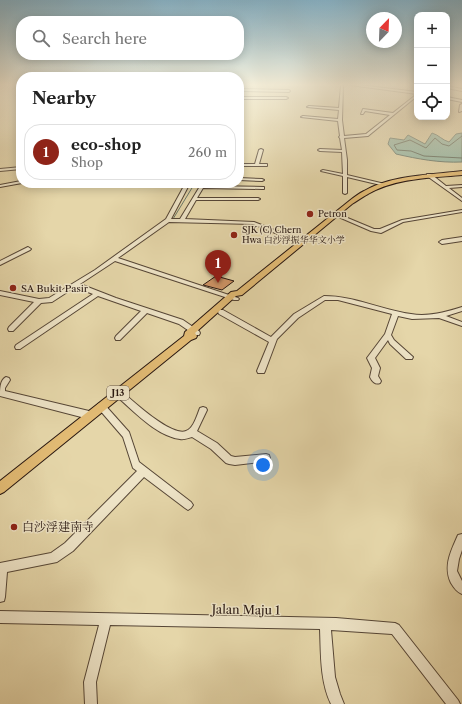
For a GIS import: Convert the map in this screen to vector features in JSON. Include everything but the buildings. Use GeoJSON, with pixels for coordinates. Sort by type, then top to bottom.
{"type":"FeatureCollection","features":[{"type":"Feature","properties":{"kind":"main road","name":"J13"},"geometry":{"type":"LineString","coordinates":[[193,333],[356,198],[383,185],[429,175],[462,173]]}},
{"type":"Feature","properties":{"kind":"main road","name":"J13"},"geometry":{"type":"LineString","coordinates":[[0,488],[100,406],[221,312],[236,296]]}},
{"type":"Feature","properties":{"kind":"street"},"geometry":{"type":"LineString","coordinates":[[313,118],[338,120],[346,175],[345,193]]}},
{"type":"Feature","properties":{"kind":"street"},"geometry":{"type":"LineString","coordinates":[[341,137],[367,135],[388,118]]}},
{"type":"Feature","properties":{"kind":"street"},"geometry":{"type":"LineString","coordinates":[[257,165],[261,150]]}},
{"type":"Feature","properties":{"kind":"street"},"geometry":{"type":"LineString","coordinates":[[320,150],[343,151]]}},
{"type":"Feature","properties":{"kind":"street"},"geometry":{"type":"LineString","coordinates":[[244,165],[266,165]]}},
{"type":"Feature","properties":{"kind":"street"},"geometry":{"type":"LineString","coordinates":[[0,169],[16,167]]}},
{"type":"Feature","properties":{"kind":"street"},"geometry":{"type":"LineString","coordinates":[[323,171],[346,175],[383,185]]}},
{"type":"Feature","properties":{"kind":"street"},"geometry":{"type":"LineString","coordinates":[[429,175],[462,199]]}},
{"type":"Feature","properties":{"kind":"street"},"geometry":{"type":"LineString","coordinates":[[244,179],[262,180]]}},
{"type":"Feature","properties":{"kind":"street"},"geometry":{"type":"LineString","coordinates":[[0,186],[16,183]]}},
{"type":"Feature","properties":{"kind":"street"},"geometry":{"type":"LineString","coordinates":[[446,187],[462,186]]}},
{"type":"Feature","properties":{"kind":"street"},"geometry":{"type":"LineString","coordinates":[[244,187],[262,188]]}},
{"type":"Feature","properties":{"kind":"street"},"geometry":{"type":"LineString","coordinates":[[0,293],[39,301],[50,300],[76,285],[168,220],[186,188]]}},
{"type":"Feature","properties":{"kind":"street"},"geometry":{"type":"LineString","coordinates":[[181,221],[201,188]]}},
{"type":"Feature","properties":{"kind":"street"},"geometry":{"type":"LineString","coordinates":[[195,199],[258,198]]}},
{"type":"Feature","properties":{"kind":"street"},"geometry":{"type":"LineString","coordinates":[[336,215],[373,230],[381,231],[402,221],[462,211]]}},
{"type":"Feature","properties":{"kind":"street"},"geometry":{"type":"LineString","coordinates":[[168,220],[254,223],[302,242]]}},
{"type":"Feature","properties":{"kind":"street"},"geometry":{"type":"LineString","coordinates":[[442,242],[462,239]]}},
{"type":"Feature","properties":{"kind":"street"},"geometry":{"type":"LineString","coordinates":[[0,263],[28,249]]}},
{"type":"Feature","properties":{"kind":"street"},"geometry":{"type":"LineString","coordinates":[[114,259],[236,296]]}},
{"type":"Feature","properties":{"kind":"street"},"geometry":{"type":"LineString","coordinates":[[76,285],[97,294],[181,322],[193,333]]}},
{"type":"Feature","properties":{"kind":"street"},"geometry":{"type":"LineString","coordinates":[[18,347],[97,294]]}},
{"type":"Feature","properties":{"kind":"street"},"geometry":{"type":"LineString","coordinates":[[261,371],[272,341],[296,316],[324,298],[338,298],[395,314],[412,316],[439,316],[462,309]]}},
{"type":"Feature","properties":{"kind":"street"},"geometry":{"type":"LineString","coordinates":[[11,329],[39,301]]}},
{"type":"Feature","properties":{"kind":"street"},"geometry":{"type":"LineString","coordinates":[[118,338],[146,310]]}},
{"type":"Feature","properties":{"kind":"street"},"geometry":{"type":"LineString","coordinates":[[221,312],[272,341]]}},
{"type":"Feature","properties":{"kind":"street"},"geometry":{"type":"LineString","coordinates":[[377,381],[374,377],[376,368],[371,358],[388,335],[395,314]]}},
{"type":"Feature","properties":{"kind":"street"},"geometry":{"type":"LineString","coordinates":[[439,316],[462,324]]}},
{"type":"Feature","properties":{"kind":"street"},"geometry":{"type":"LineString","coordinates":[[388,335],[392,342],[409,357]]}},
{"type":"Feature","properties":{"kind":"street"},"geometry":{"type":"LineString","coordinates":[[6,380],[1,388],[2,393],[89,416]]}},
{"type":"Feature","properties":{"kind":"street"},"geometry":{"type":"LineString","coordinates":[[118,393],[167,431],[178,436],[184,436],[192,432],[203,410]]}},
{"type":"Feature","properties":{"kind":"street"},"geometry":{"type":"LineString","coordinates":[[100,406],[126,435],[136,465],[188,505]]}},
{"type":"Feature","properties":{"kind":"street"},"geometry":{"type":"LineString","coordinates":[[192,432],[214,446],[229,460],[235,461],[266,458]]}},
{"type":"Feature","properties":{"kind":"street"},"geometry":{"type":"LineString","coordinates":[[0,597],[1,568],[53,558],[69,547],[144,471]]}},
{"type":"Feature","properties":{"kind":"street"},"geometry":{"type":"LineString","coordinates":[[462,539],[453,558],[452,569],[453,578],[462,590]]}},
{"type":"Feature","properties":{"kind":"street","name":"Jalan Maju 1"},"geometry":{"type":"LineString","coordinates":[[0,617],[325,625],[395,629],[454,704]]}},
{"type":"Feature","properties":{"kind":"street"},"geometry":{"type":"LineString","coordinates":[[91,704],[90,682],[106,620]]}},
{"type":"Feature","properties":{"kind":"street"},"geometry":{"type":"LineString","coordinates":[[325,625],[329,674],[338,704]]}},
{"type":"Feature","properties":{"kind":"water"},"geometry":{"type":"Polygon","coordinates":[[[432,133],[449,142],[456,134],[462,133],[462,162],[445,162],[412,158],[396,154],[388,144],[390,138],[404,140],[408,135],[425,144],[432,133]]]}},
{"type":"Feature","properties":{"kind":"waterway"},"geometry":{"type":"LineString","coordinates":[[173,219],[192,188]]}},
{"type":"Feature","properties":{"kind":"place","name":"Petron"},"geometry":{"type":"Point","coordinates":[310,214]}},
{"type":"Feature","properties":{"kind":"place","name":"SJK (C) Chern Hwa 白沙浮振华华文小学"},"geometry":{"type":"Point","coordinates":[234,235]}},
{"type":"Feature","properties":{"kind":"place","name":"eco-shop"},"geometry":{"type":"Point","coordinates":[218,283]}},
{"type":"Feature","properties":{"kind":"place","name":"SA Bukit Pasir"},"geometry":{"type":"Point","coordinates":[13,288]}},
{"type":"Feature","properties":{"kind":"place","name":"白沙浮建南寺"},"geometry":{"type":"Point","coordinates":[14,527]}}]}
